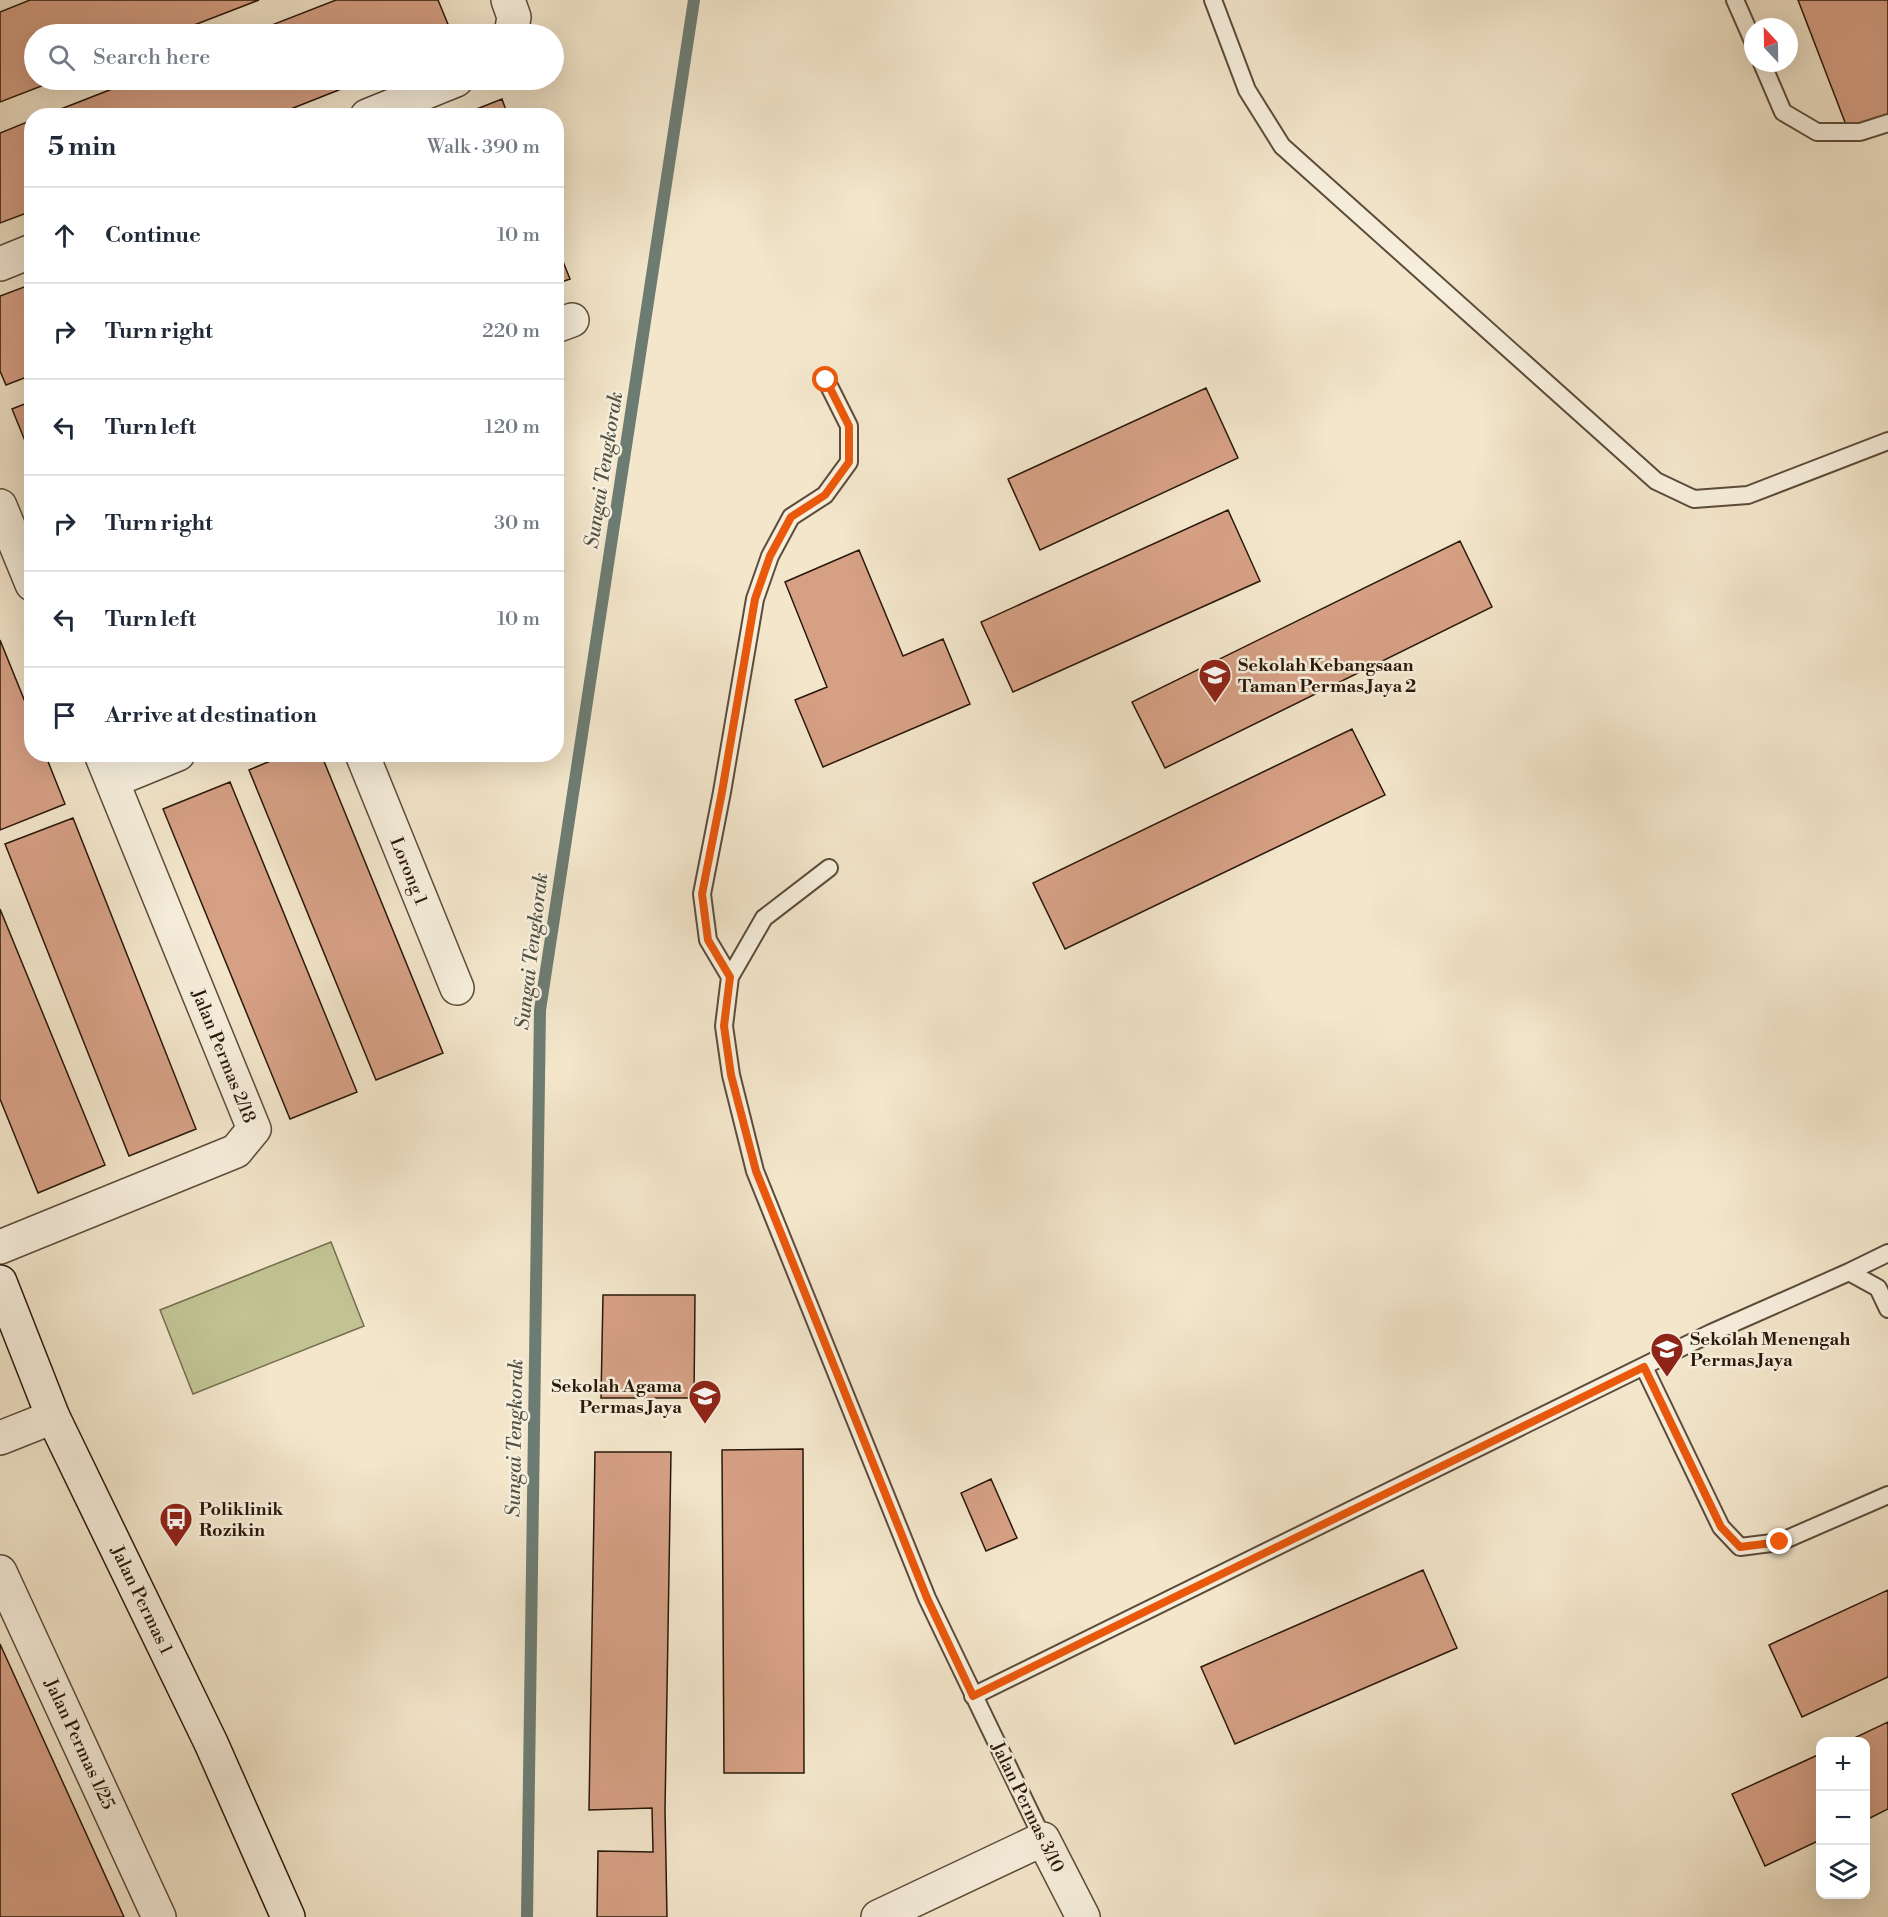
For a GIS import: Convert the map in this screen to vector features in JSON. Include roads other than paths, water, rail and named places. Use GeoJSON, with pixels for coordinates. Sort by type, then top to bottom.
{"type":"FeatureCollection","features":[{"type":"Feature","properties":{"kind":"street"},"geometry":{"type":"LineString","coordinates":[[508,0],[514,17],[513,24]]}},
{"type":"Feature","properties":{"kind":"street"},"geometry":{"type":"LineString","coordinates":[[387,108],[431,90]]}},
{"type":"Feature","properties":{"kind":"street"},"geometry":{"type":"LineString","coordinates":[[0,264],[24,254]]}},
{"type":"Feature","properties":{"kind":"street"},"geometry":{"type":"LineString","coordinates":[[0,506],[23,539]]}},
{"type":"Feature","properties":{"kind":"street"},"geometry":{"type":"LineString","coordinates":[[106,768],[137,762]]}},
{"type":"Feature","properties":{"kind":"street","name":"Lorong 1"},"geometry":{"type":"LineString","coordinates":[[365,762],[457,988]]}},
{"type":"Feature","properties":{"kind":"street","name":"Jalan Permas 2/18"},"geometry":{"type":"LineString","coordinates":[[0,1247],[236,1151],[254,1129],[106,768]]}},
{"type":"Feature","properties":{"kind":"street","name":"Jalan Permas 1"},"geometry":{"type":"LineString","coordinates":[[0,1282],[53,1417],[211,1743],[288,1917]]}},
{"type":"Feature","properties":{"kind":"street"},"geometry":{"type":"LineString","coordinates":[[0,1438],[53,1417]]}},
{"type":"Feature","properties":{"kind":"street","name":"Jalan Permas 1/25"},"geometry":{"type":"LineString","coordinates":[[0,1572],[159,1917]]}},
{"type":"Feature","properties":{"kind":"street"},"geometry":{"type":"LineString","coordinates":[[878,1917],[1043,1839]]}},
{"type":"Feature","properties":{"kind":"street","name":"Jalan Permas 3/10"},"geometry":{"type":"LineString","coordinates":[[1043,1839],[1083,1917]]}},
{"type":"Feature","properties":{"kind":"lane"},"geometry":{"type":"LineString","coordinates":[[1214,0],[1247,90],[1282,146],[1656,481],[1694,499],[1748,495],[1888,441]]}},
{"type":"Feature","properties":{"kind":"lane"},"geometry":{"type":"LineString","coordinates":[[1735,0],[1744,20]]}},
{"type":"Feature","properties":{"kind":"lane"},"geometry":{"type":"LineString","coordinates":[[1766,72],[1783,112],[1817,132],[1860,132],[1888,123]]}},
{"type":"Feature","properties":{"kind":"lane"},"geometry":{"type":"LineString","coordinates":[[826,380],[849,426],[849,462],[825,495],[791,517],[770,556],[762,578],[755,599],[702,894],[708,940],[730,977],[764,918],[829,868]]}},
{"type":"Feature","properties":{"kind":"lane","name":"Jalan Permas 3/10"},"geometry":{"type":"LineString","coordinates":[[730,977],[724,1026],[731,1075],[756,1171],[927,1598],[1043,1839]]}},
{"type":"Feature","properties":{"kind":"lane"},"geometry":{"type":"LineString","coordinates":[[973,1696],[1712,1333],[1888,1253]]}},
{"type":"Feature","properties":{"kind":"lane"},"geometry":{"type":"LineString","coordinates":[[1848,1272],[1878,1288],[1888,1309]]}},
{"type":"Feature","properties":{"kind":"lane"},"geometry":{"type":"LineString","coordinates":[[1644,1367],[1721,1527],[1740,1547],[1780,1542],[1888,1495]]}},
{"type":"Feature","properties":{"kind":"waterway","name":"Sungai Tengkorak"},"geometry":{"type":"LineString","coordinates":[[527,1917],[540,1010],[694,0]]}},
{"type":"Feature","properties":{"kind":"place","name":"Sekolah Kebangsaan Taman Permas Jaya 2"},"geometry":{"type":"Point","coordinates":[1215,704]}},
{"type":"Feature","properties":{"kind":"place","name":"Sekolah Menengah Permas Jaya"},"geometry":{"type":"Point","coordinates":[1667,1378]}},
{"type":"Feature","properties":{"kind":"place","name":"Sekolah Agama Permas Jaya"},"geometry":{"type":"Point","coordinates":[705,1425]}},
{"type":"Feature","properties":{"kind":"place","name":"Poliklinik Rozikin"},"geometry":{"type":"Point","coordinates":[176,1548]}}]}
